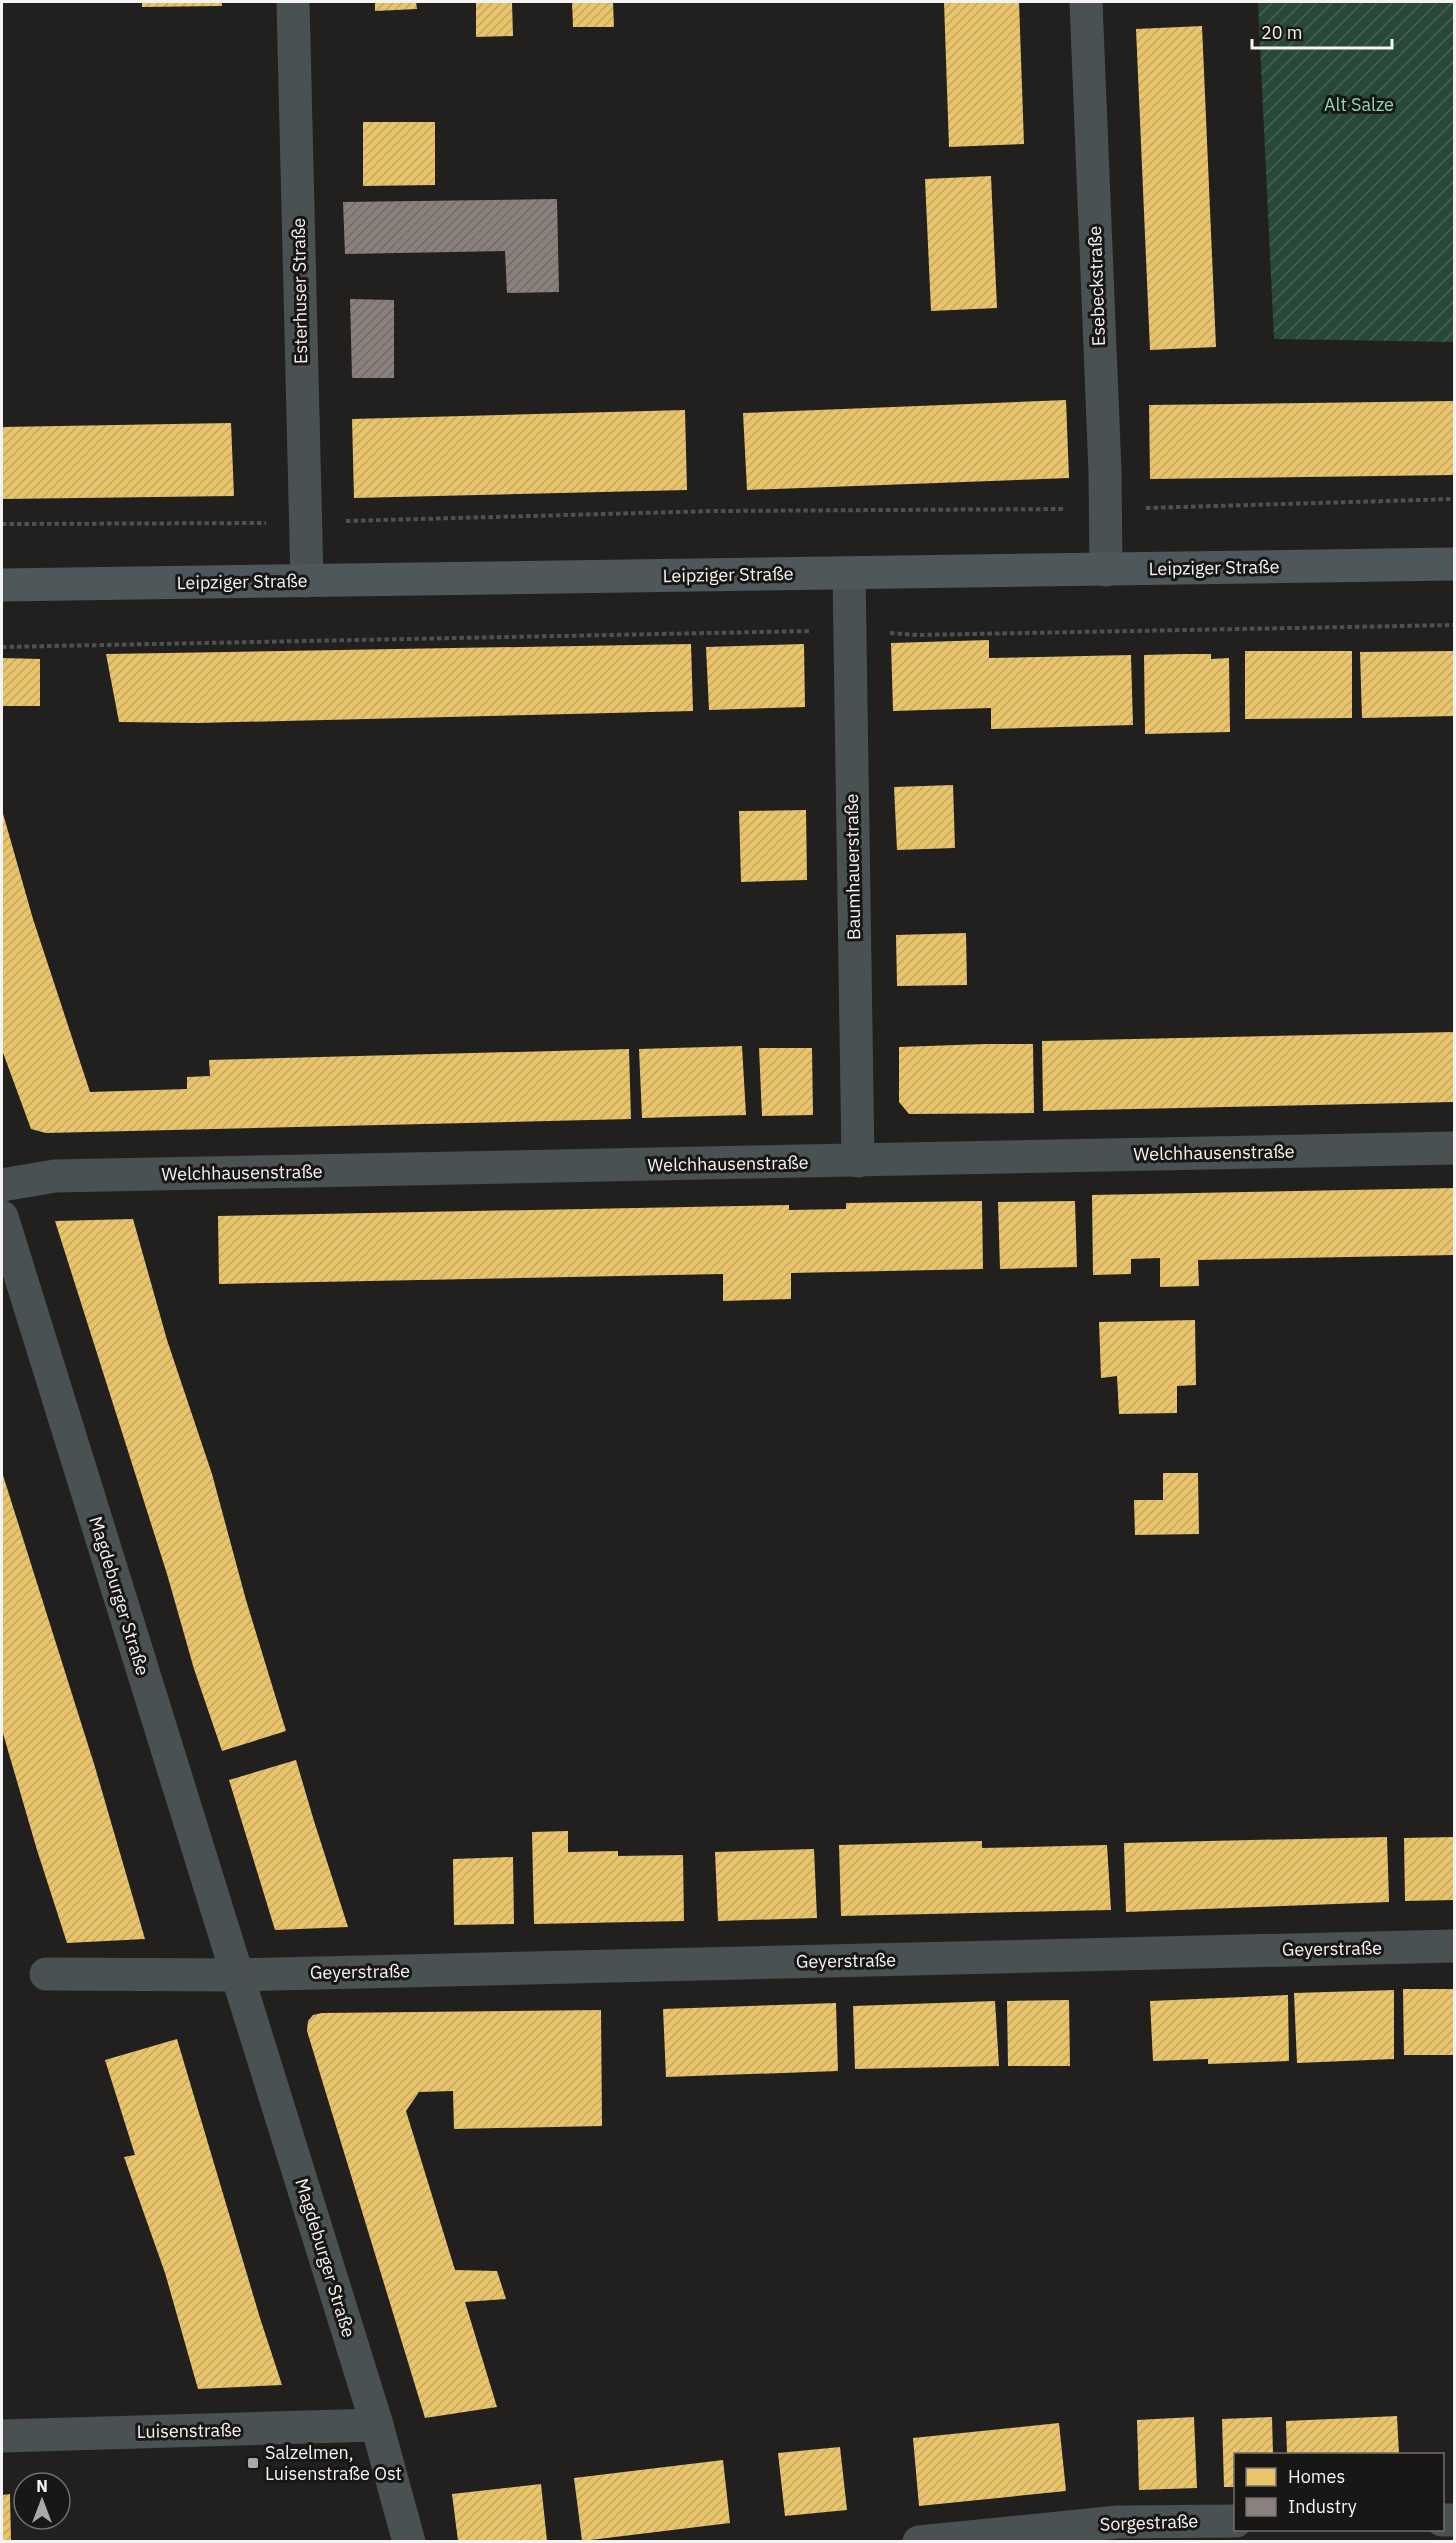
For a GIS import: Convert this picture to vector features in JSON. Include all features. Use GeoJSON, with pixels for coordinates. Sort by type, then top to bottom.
{"type":"FeatureCollection","features":[{"type":"Feature","properties":{"kind":"main road","name":"Leipziger Straße"},"geometry":{"type":"LineString","coordinates":[[2,585],[1455,564]]}},
{"type":"Feature","properties":{"kind":"street","name":"Esterhuser Straße"},"geometry":{"type":"LineString","coordinates":[[293,2],[307,581]]}},
{"type":"Feature","properties":{"kind":"street","name":"Esebeckstraße"},"geometry":{"type":"LineString","coordinates":[[1086,2],[1106,509],[1106,570]]}},
{"type":"Feature","properties":{"kind":"street","name":"Baumhauerstraße"},"geometry":{"type":"LineString","coordinates":[[849,573],[858,1161]]}},
{"type":"Feature","properties":{"kind":"street","name":"Welchhausenstraße"},"geometry":{"type":"LineString","coordinates":[[2,1185],[55,1176],[1455,1148]]}},
{"type":"Feature","properties":{"kind":"street","name":"Magdeburger Straße"},"geometry":{"type":"LineString","coordinates":[[2,1217],[377,2425],[410,2541]]}},
{"type":"Feature","properties":{"kind":"street","name":"Geyerstraße"},"geometry":{"type":"LineString","coordinates":[[237,1975],[1455,1946]]}},
{"type":"Feature","properties":{"kind":"street"},"geometry":{"type":"LineString","coordinates":[[46,1974],[237,1975]]}},
{"type":"Feature","properties":{"kind":"street","name":"Luisenstraße"},"geometry":{"type":"LineString","coordinates":[[2,2436],[377,2425]]}},
{"type":"Feature","properties":{"kind":"street","name":"Sorgestraße"},"geometry":{"type":"LineString","coordinates":[[919,2541],[1118,2522],[1234,2521]]}},
{"type":"Feature","properties":{"kind":"path"},"geometry":{"type":"LineString","coordinates":[[2,524],[306,524],[411,518],[714,511],[1106,509],[1455,499]]}},
{"type":"Feature","properties":{"kind":"path"},"geometry":{"type":"LineString","coordinates":[[2,647],[850,630],[917,635],[1455,625]]}},
{"type":"Feature","properties":{"kind":"green space","name":"Alt Salze"},"geometry":{"type":"Polygon","coordinates":[[[1258,2],[1454,2],[1454,342],[1274,339],[1258,2]]]}},
{"type":"Feature","properties":{"kind":"building: Homes"},"geometry":{"type":"Polygon","coordinates":[[[142,2],[222,2],[222,6],[142,7],[142,2]]]}},
{"type":"Feature","properties":{"kind":"building: Homes"},"geometry":{"type":"Polygon","coordinates":[[[375,2],[416,2],[417,9],[375,11],[375,2]]]}},
{"type":"Feature","properties":{"kind":"building: Homes"},"geometry":{"type":"Polygon","coordinates":[[[476,2],[512,2],[513,36],[476,37],[476,2]]]}},
{"type":"Feature","properties":{"kind":"building: Homes"},"geometry":{"type":"Polygon","coordinates":[[[572,2],[613,2],[614,27],[573,27],[572,2]]]}},
{"type":"Feature","properties":{"kind":"building: Homes"},"geometry":{"type":"Polygon","coordinates":[[[944,2],[1019,2],[1024,144],[949,147],[944,2]]]}},
{"type":"Feature","properties":{"kind":"building: Homes"},"geometry":{"type":"Polygon","coordinates":[[[1202,26],[1216,347],[1150,350],[1136,29],[1202,26]]]}},
{"type":"Feature","properties":{"kind":"building: Homes"},"geometry":{"type":"Polygon","coordinates":[[[363,122],[435,122],[435,185],[363,186],[363,122]]]}},
{"type":"Feature","properties":{"kind":"building: Homes"},"geometry":{"type":"Polygon","coordinates":[[[991,176],[997,308],[931,311],[925,179],[991,176]]]}},
{"type":"Feature","properties":{"kind":"building: Homes"},"geometry":{"type":"Polygon","coordinates":[[[1066,400],[1069,478],[747,490],[743,413],[1066,400]]]}},
{"type":"Feature","properties":{"kind":"building: Homes"},"geometry":{"type":"Polygon","coordinates":[[[1454,401],[1454,475],[1150,479],[1149,405],[1454,401]]]}},
{"type":"Feature","properties":{"kind":"building: Homes"},"geometry":{"type":"Polygon","coordinates":[[[685,410],[687,490],[354,498],[352,419],[685,410]]]}},
{"type":"Feature","properties":{"kind":"building: Homes"},"geometry":{"type":"Polygon","coordinates":[[[231,423],[234,496],[2,499],[2,427],[231,423]]]}},
{"type":"Feature","properties":{"kind":"building: Homes"},"geometry":{"type":"Polygon","coordinates":[[[989,640],[989,658],[1131,655],[1133,725],[991,729],[991,708],[893,711],[891,643],[989,640]]]}},
{"type":"Feature","properties":{"kind":"building: Homes"},"geometry":{"type":"Polygon","coordinates":[[[691,644],[693,711],[198,723],[119,722],[106,654],[691,644]]]}},
{"type":"Feature","properties":{"kind":"building: Homes"},"geometry":{"type":"Polygon","coordinates":[[[804,644],[805,707],[709,710],[706,647],[804,644]]]}},
{"type":"Feature","properties":{"kind":"building: Homes"},"geometry":{"type":"Polygon","coordinates":[[[1245,651],[1352,651],[1352,718],[1245,719],[1245,651]]]}},
{"type":"Feature","properties":{"kind":"building: Homes"},"geometry":{"type":"Polygon","coordinates":[[[1454,651],[1454,716],[1362,718],[1360,652],[1454,651]]]}},
{"type":"Feature","properties":{"kind":"building: Homes"},"geometry":{"type":"Polygon","coordinates":[[[1211,654],[1211,659],[1229,658],[1230,732],[1145,734],[1144,655],[1211,654]]]}},
{"type":"Feature","properties":{"kind":"building: Homes"},"geometry":{"type":"Polygon","coordinates":[[[2,658],[40,659],[40,706],[2,706],[2,658]]]}},
{"type":"Feature","properties":{"kind":"building: Homes"},"geometry":{"type":"Polygon","coordinates":[[[953,785],[955,848],[897,850],[894,787],[953,785]]]}},
{"type":"Feature","properties":{"kind":"building: Homes"},"geometry":{"type":"Polygon","coordinates":[[[2,810],[33,919],[90,1092],[187,1089],[187,1077],[210,1076],[209,1060],[629,1049],[631,1119],[46,1133],[31,1129],[2,1050],[2,810]]]}},
{"type":"Feature","properties":{"kind":"building: Homes"},"geometry":{"type":"Polygon","coordinates":[[[806,810],[807,880],[741,882],[739,811],[806,810]]]}},
{"type":"Feature","properties":{"kind":"building: Homes"},"geometry":{"type":"Polygon","coordinates":[[[966,933],[967,985],[897,986],[896,935],[966,933]]]}},
{"type":"Feature","properties":{"kind":"building: Homes"},"geometry":{"type":"Polygon","coordinates":[[[1454,1032],[1454,1102],[1043,1111],[1042,1041],[1454,1032]]]}},
{"type":"Feature","properties":{"kind":"building: Homes"},"geometry":{"type":"Polygon","coordinates":[[[1033,1044],[1034,1113],[909,1114],[899,1102],[899,1047],[1033,1044]]]}},
{"type":"Feature","properties":{"kind":"building: Homes"},"geometry":{"type":"Polygon","coordinates":[[[742,1046],[746,1115],[642,1118],[639,1049],[742,1046]]]}},
{"type":"Feature","properties":{"kind":"building: Homes"},"geometry":{"type":"Polygon","coordinates":[[[759,1048],[812,1048],[813,1115],[762,1116],[759,1048]]]}},
{"type":"Feature","properties":{"kind":"building: Homes"},"geometry":{"type":"Polygon","coordinates":[[[1454,1188],[1454,1255],[1198,1260],[1199,1286],[1160,1287],[1160,1258],[1131,1259],[1131,1274],[1093,1275],[1092,1195],[1454,1188]]]}},
{"type":"Feature","properties":{"kind":"building: Homes"},"geometry":{"type":"Polygon","coordinates":[[[982,1201],[983,1269],[791,1273],[791,1299],[723,1301],[723,1274],[219,1284],[218,1216],[789,1205],[789,1210],[846,1209],[846,1203],[982,1201]]]}},
{"type":"Feature","properties":{"kind":"building: Homes"},"geometry":{"type":"Polygon","coordinates":[[[1075,1201],[1077,1267],[1000,1269],[998,1202],[1075,1201]]]}},
{"type":"Feature","properties":{"kind":"building: Homes"},"geometry":{"type":"Polygon","coordinates":[[[133,1219],[167,1340],[212,1474],[246,1600],[286,1731],[222,1751],[194,1669],[167,1574],[55,1221],[133,1219]]]}},
{"type":"Feature","properties":{"kind":"building: Homes"},"geometry":{"type":"Polygon","coordinates":[[[1195,1320],[1196,1385],[1177,1386],[1177,1413],[1119,1414],[1117,1376],[1101,1378],[1099,1322],[1195,1320]]]}},
{"type":"Feature","properties":{"kind":"building: Homes"},"geometry":{"type":"Polygon","coordinates":[[[2,1472],[95,1767],[145,1939],[67,1943],[37,1850],[2,1730],[2,1472]]]}},
{"type":"Feature","properties":{"kind":"building: Homes"},"geometry":{"type":"Polygon","coordinates":[[[1163,1473],[1198,1473],[1199,1534],[1135,1535],[1134,1500],[1163,1500],[1163,1473]]]}},
{"type":"Feature","properties":{"kind":"building: Homes"},"geometry":{"type":"Polygon","coordinates":[[[296,1760],[348,1927],[275,1930],[229,1780],[296,1760]]]}},
{"type":"Feature","properties":{"kind":"building: Homes"},"geometry":{"type":"Polygon","coordinates":[[[568,1831],[568,1852],[618,1851],[618,1856],[683,1855],[684,1921],[534,1924],[532,1832],[568,1831]]]}},
{"type":"Feature","properties":{"kind":"building: Homes"},"geometry":{"type":"Polygon","coordinates":[[[1387,1837],[1389,1902],[1126,1912],[1124,1843],[1387,1837]]]}},
{"type":"Feature","properties":{"kind":"building: Homes"},"geometry":{"type":"Polygon","coordinates":[[[1454,1837],[1454,1900],[1405,1901],[1404,1838],[1454,1837]]]}},
{"type":"Feature","properties":{"kind":"building: Homes"},"geometry":{"type":"Polygon","coordinates":[[[982,1841],[982,1848],[1107,1845],[1111,1910],[841,1916],[839,1845],[982,1841]]]}},
{"type":"Feature","properties":{"kind":"building: Homes"},"geometry":{"type":"Polygon","coordinates":[[[814,1849],[817,1918],[718,1921],[715,1852],[814,1849]]]}},
{"type":"Feature","properties":{"kind":"building: Homes"},"geometry":{"type":"Polygon","coordinates":[[[513,1857],[514,1924],[454,1925],[453,1859],[513,1857]]]}},
{"type":"Feature","properties":{"kind":"building: Homes"},"geometry":{"type":"Polygon","coordinates":[[[1403,1989],[1454,1989],[1454,2055],[1404,2055],[1403,1989]]]}},
{"type":"Feature","properties":{"kind":"building: Homes"},"geometry":{"type":"Polygon","coordinates":[[[1394,1990],[1394,2059],[1297,2063],[1294,1993],[1394,1990]]]}},
{"type":"Feature","properties":{"kind":"building: Homes"},"geometry":{"type":"Polygon","coordinates":[[[1288,1995],[1289,2061],[1208,2064],[1208,2059],[1153,2061],[1150,2001],[1288,1995]]]}},
{"type":"Feature","properties":{"kind":"building: Homes"},"geometry":{"type":"Polygon","coordinates":[[[1069,2000],[1070,2066],[1008,2066],[1007,2001],[1069,2000]]]}},
{"type":"Feature","properties":{"kind":"building: Homes"},"geometry":{"type":"Polygon","coordinates":[[[995,2001],[999,2066],[855,2069],[853,2006],[995,2001]]]}},
{"type":"Feature","properties":{"kind":"building: Homes"},"geometry":{"type":"Polygon","coordinates":[[[836,2003],[838,2071],[666,2077],[663,2009],[836,2003]]]}},
{"type":"Feature","properties":{"kind":"building: Homes"},"geometry":{"type":"Polygon","coordinates":[[[601,2010],[602,2126],[454,2129],[453,2091],[419,2092],[406,2111],[455,2270],[497,2271],[506,2299],[465,2302],[497,2407],[425,2418],[307,2031],[308,2021],[313,2015],[322,2013],[601,2010]]]}},
{"type":"Feature","properties":{"kind":"building: Homes"},"geometry":{"type":"Polygon","coordinates":[[[177,2039],[282,2385],[198,2389],[165,2273],[124,2157],[135,2155],[105,2060],[177,2039]]]}},
{"type":"Feature","properties":{"kind":"building: Homes"},"geometry":{"type":"Polygon","coordinates":[[[1397,2416],[1399,2453],[1287,2453],[1286,2421],[1397,2416]]]}},
{"type":"Feature","properties":{"kind":"building: Homes"},"geometry":{"type":"Polygon","coordinates":[[[1194,2417],[1197,2488],[1139,2490],[1137,2420],[1194,2417]]]}},
{"type":"Feature","properties":{"kind":"building: Homes"},"geometry":{"type":"Polygon","coordinates":[[[1272,2417],[1273,2453],[1234,2453],[1234,2487],[1224,2487],[1222,2419],[1272,2417]]]}},
{"type":"Feature","properties":{"kind":"building: Homes"},"geometry":{"type":"Polygon","coordinates":[[[1059,2423],[1066,2491],[919,2506],[913,2438],[1059,2423]]]}},
{"type":"Feature","properties":{"kind":"building: Homes"},"geometry":{"type":"Polygon","coordinates":[[[840,2447],[847,2510],[785,2516],[778,2453],[840,2447]]]}},
{"type":"Feature","properties":{"kind":"building: Homes"},"geometry":{"type":"Polygon","coordinates":[[[723,2460],[730,2523],[582,2541],[574,2478],[723,2460]]]}},
{"type":"Feature","properties":{"kind":"building: Homes"},"geometry":{"type":"Polygon","coordinates":[[[541,2484],[547,2541],[458,2541],[452,2494],[541,2484]]]}},
{"type":"Feature","properties":{"kind":"building: Homes"},"geometry":{"type":"Polygon","coordinates":[[[10,2494],[11,2541],[2,2541],[2,2495],[10,2494]]]}},
{"type":"Feature","properties":{"kind":"building: Industry"},"geometry":{"type":"Polygon","coordinates":[[[557,199],[559,292],[507,293],[505,251],[345,254],[343,202],[557,199]]]}},
{"type":"Feature","properties":{"kind":"building: Industry"},"geometry":{"type":"Polygon","coordinates":[[[350,299],[394,300],[394,378],[352,378],[350,299]]]}},
{"type":"Feature","properties":{"kind":"place","name":"Salzelmen, Luisenstraße Ost"},"geometry":{"type":"Point","coordinates":[253,2463]}}]}
